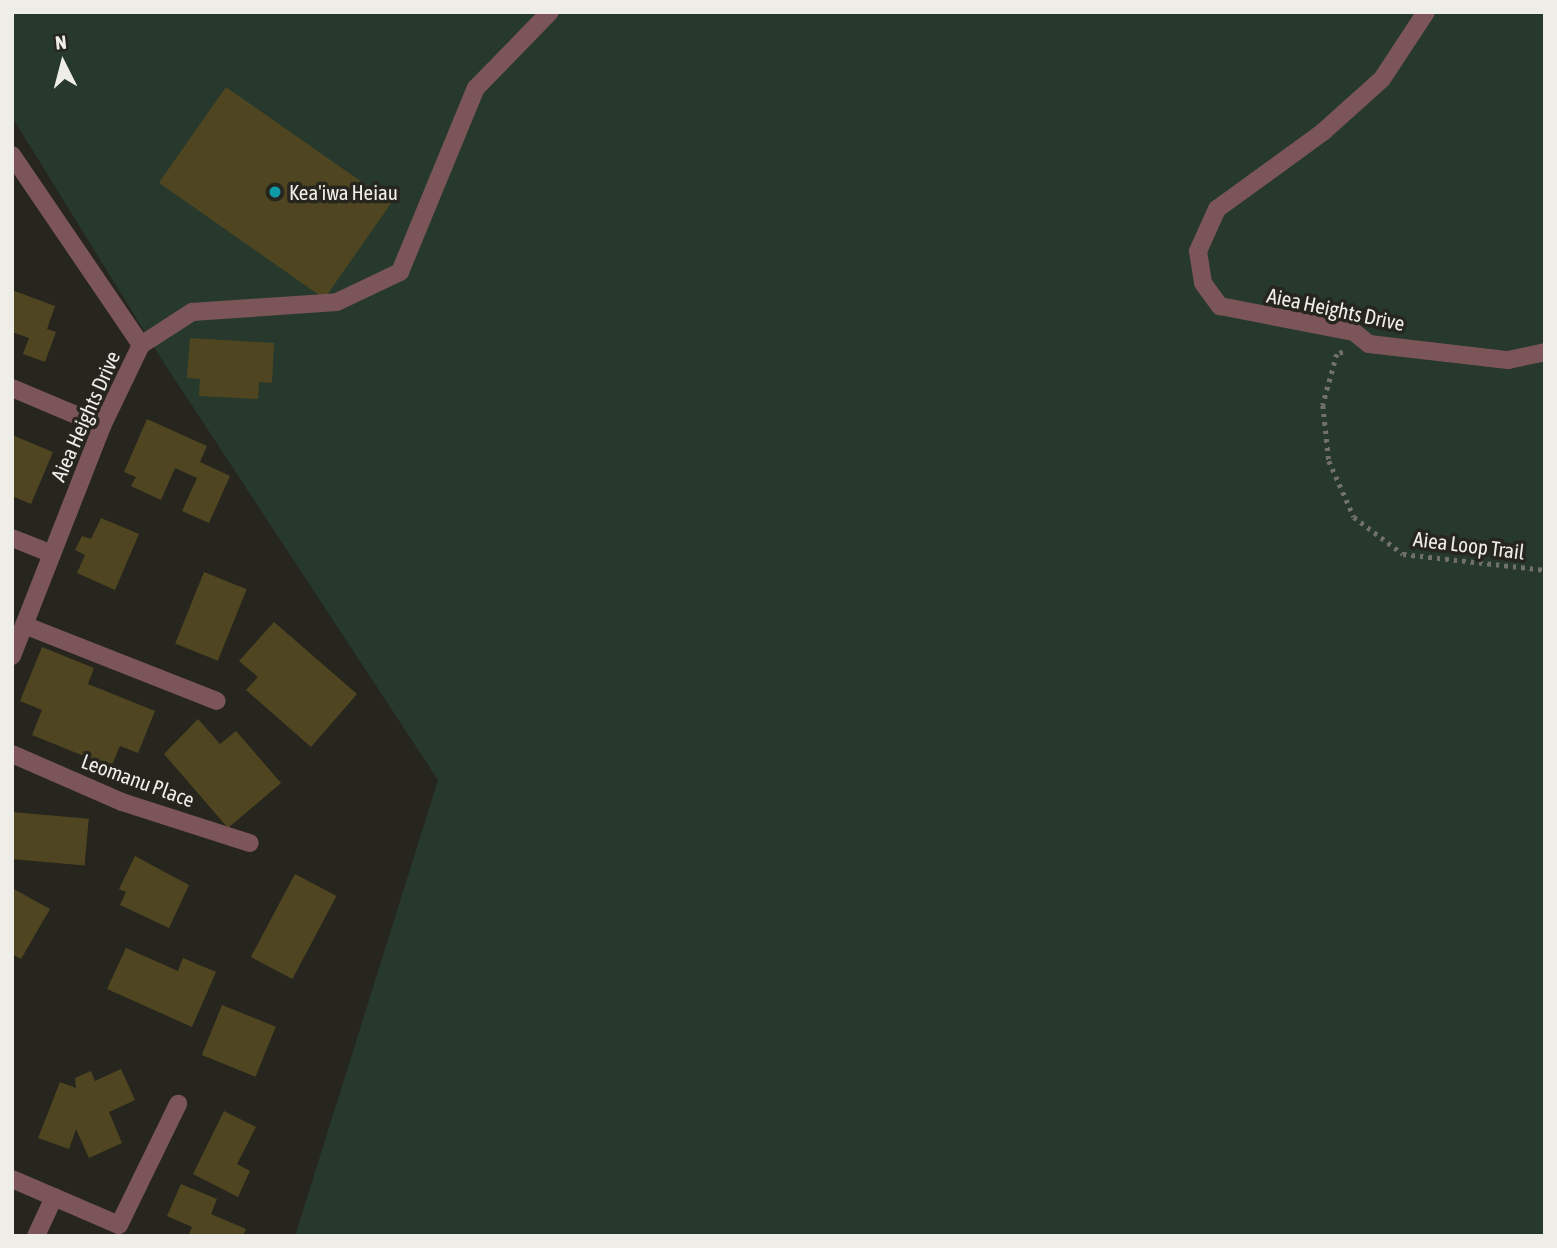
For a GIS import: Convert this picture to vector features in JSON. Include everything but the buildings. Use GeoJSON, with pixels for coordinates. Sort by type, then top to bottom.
{"type":"FeatureCollection","features":[{"type":"Feature","properties":{"kind":"street","name":"Aiea Heights Drive"},"geometry":{"type":"LineString","coordinates":[[12,656],[102,426],[141,345],[192,312],[337,302],[400,272],[476,88],[550,12]]}},
{"type":"Feature","properties":{"kind":"street","name":"Aiea Heights Drive"},"geometry":{"type":"LineString","coordinates":[[1426,12],[1382,79],[1323,132],[1217,209],[1198,251],[1203,283],[1220,306],[1354,332],[1369,344],[1508,360],[1545,352]]}},
{"type":"Feature","properties":{"kind":"street"},"geometry":{"type":"LineString","coordinates":[[12,155],[141,345]]}},
{"type":"Feature","properties":{"kind":"street"},"geometry":{"type":"LineString","coordinates":[[12,388],[102,426]]}},
{"type":"Feature","properties":{"kind":"street"},"geometry":{"type":"LineString","coordinates":[[12,538],[52,554]]}},
{"type":"Feature","properties":{"kind":"street"},"geometry":{"type":"LineString","coordinates":[[24,625],[217,701]]}},
{"type":"Feature","properties":{"kind":"street","name":"Leomanu Place"},"geometry":{"type":"LineString","coordinates":[[12,754],[122,802],[250,843]]}},
{"type":"Feature","properties":{"kind":"street"},"geometry":{"type":"LineString","coordinates":[[12,1179],[119,1225],[178,1104]]}},
{"type":"Feature","properties":{"kind":"street"},"geometry":{"type":"LineString","coordinates":[[36,1236],[54,1197]]}},
{"type":"Feature","properties":{"kind":"path","name":"Aiea Loop Trail"},"geometry":{"type":"LineString","coordinates":[[1369,344],[1337,354],[1323,405],[1329,461],[1354,517],[1402,554],[1545,570]]}},
{"type":"Feature","properties":{"kind":"green space"},"geometry":{"type":"Polygon","coordinates":[[[12,12],[1545,12],[1545,1236],[295,1236],[438,780],[164,363],[12,117],[12,12]]]}},
{"type":"Feature","properties":{"kind":"place","name":"Kea'iwa Heiau"},"geometry":{"type":"Point","coordinates":[275,192]}}]}
